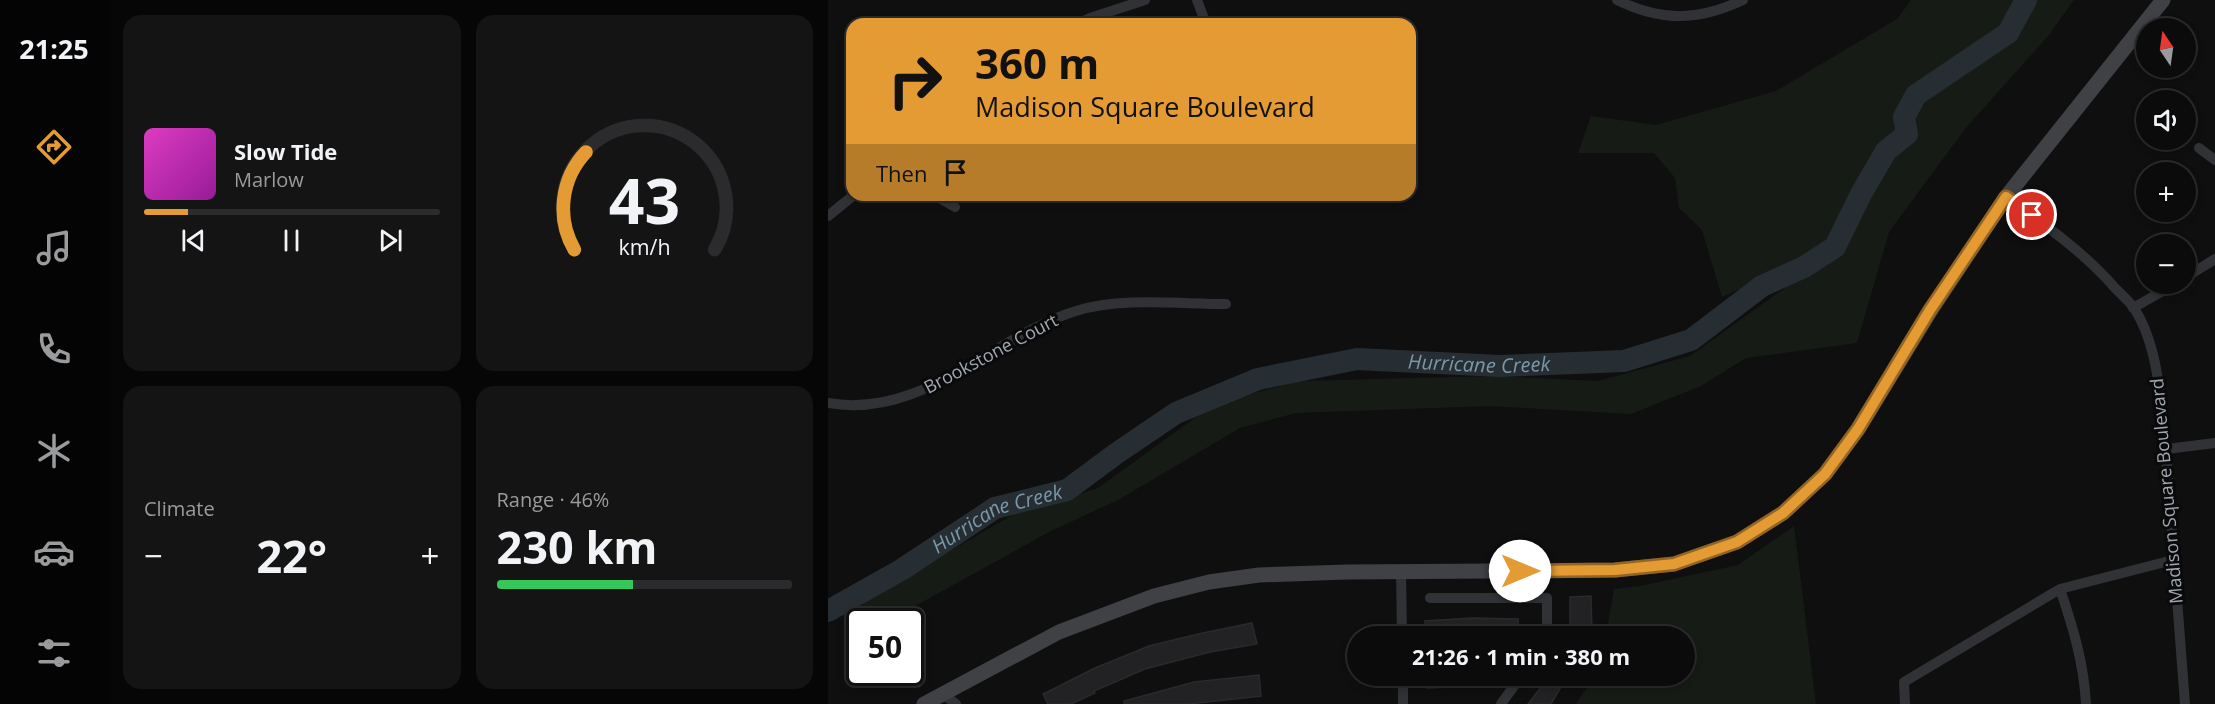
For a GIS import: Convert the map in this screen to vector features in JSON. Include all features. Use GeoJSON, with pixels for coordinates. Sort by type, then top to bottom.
{"type":"FeatureCollection","features":[{"type":"Feature","properties":{"kind":"main road"},"geometry":{"type":"LineString","coordinates":[[924,704],[1059,632],[1154,596],[1209,582],[1259,575],[1615,570],[1674,564],[1727,546],[1783,513],[1825,474],[1858,429],[1930,310],[2006,197],[2163,0]]}},
{"type":"Feature","properties":{"kind":"street"},"geometry":{"type":"LineString","coordinates":[[1090,18],[1146,0]]}},
{"type":"Feature","properties":{"kind":"street"},"geometry":{"type":"LineString","coordinates":[[1197,0],[1204,18]]}},
{"type":"Feature","properties":{"kind":"street"},"geometry":{"type":"LineString","coordinates":[[1617,0],[1652,14],[1674,16],[1695,16],[1721,10],[1743,0]]}},
{"type":"Feature","properties":{"kind":"street"},"geometry":{"type":"LineString","coordinates":[[2199,148],[2215,160]]}},
{"type":"Feature","properties":{"kind":"street","name":"Madison Square Boulevard"},"geometry":{"type":"LineString","coordinates":[[2006,197],[2048,226],[2098,268],[2133,308],[2147,337],[2157,369],[2167,449],[2173,560],[2185,704]]}},
{"type":"Feature","properties":{"kind":"street"},"geometry":{"type":"LineString","coordinates":[[828,216],[847,201]]}},
{"type":"Feature","properties":{"kind":"street"},"geometry":{"type":"LineString","coordinates":[[944,201],[955,207]]}},
{"type":"Feature","properties":{"kind":"street"},"geometry":{"type":"LineString","coordinates":[[2196,271],[2215,260]]}},
{"type":"Feature","properties":{"kind":"street"},"geometry":{"type":"LineString","coordinates":[[2133,308],[2158,294]]}},
{"type":"Feature","properties":{"kind":"street","name":"Brookstone Court"},"geometry":{"type":"LineString","coordinates":[[828,403],[858,405],[886,403],[912,395],[1041,326],[1076,311],[1118,304],[1226,304]]}},
{"type":"Feature","properties":{"kind":"street"},"geometry":{"type":"LineString","coordinates":[[2167,449],[2215,442]]}},
{"type":"Feature","properties":{"kind":"street"},"geometry":{"type":"LineString","coordinates":[[1905,704],[1904,682],[2060,589],[2173,560]]}},
{"type":"Feature","properties":{"kind":"street"},"geometry":{"type":"LineString","coordinates":[[1401,572],[1402,626]]}},
{"type":"Feature","properties":{"kind":"street"},"geometry":{"type":"LineString","coordinates":[[2060,589],[2076,635],[2086,704]]}},
{"type":"Feature","properties":{"kind":"street"},"geometry":{"type":"LineString","coordinates":[[1430,598],[1547,598],[1546,626]]}},
{"type":"Feature","properties":{"kind":"street"},"geometry":{"type":"LineString","coordinates":[[1402,686],[1403,704]]}},
{"type":"Feature","properties":{"kind":"street"},"geometry":{"type":"LineString","coordinates":[[1501,704],[1514,686]]}},
{"type":"Feature","properties":{"kind":"street"},"geometry":{"type":"LineString","coordinates":[[943,694],[956,704]]}},
{"type":"Feature","properties":{"kind":"shaded area"},"geometry":{"type":"Polygon","coordinates":[[[1911,0],[2074,0],[2048,36],[1965,129],[1889,232],[1857,343],[1746,358],[1701,386],[1631,414],[1490,406],[1296,413],[1240,428],[1118,500],[1049,532],[912,608],[857,608],[855,606],[1014,514],[1098,488],[1214,404],[1299,381],[1493,376],[1598,381],[1690,356],[1789,285],[1777,273],[1722,297],[1702,230],[1679,208],[1675,178],[1654,153],[1578,153],[1591,116],[1656,125],[1776,91],[1897,19],[1911,0]]]}},
{"type":"Feature","properties":{"kind":"shaded area"},"geometry":{"type":"Polygon","coordinates":[[[1794,526],[1816,704],[1576,704],[1588,686],[1695,686],[1695,626],[1608,626],[1614,589],[1640,586],[1738,565],[1794,526]]]}},
{"type":"Feature","properties":{"kind":"building"},"geometry":{"type":"Polygon","coordinates":[[[1591,596],[1592,626],[1570,626],[1570,597],[1591,596]]]}},
{"type":"Feature","properties":{"kind":"building"},"geometry":{"type":"Polygon","coordinates":[[[1472,618],[1518,619],[1518,626],[1425,626],[1425,621],[1472,618]]]}},
{"type":"Feature","properties":{"kind":"building"},"geometry":{"type":"Polygon","coordinates":[[[1252,623],[1257,644],[1210,652],[1145,669],[1094,691],[1095,693],[1071,704],[1048,704],[1043,694],[1095,668],[1149,646],[1252,623]]]}},
{"type":"Feature","properties":{"kind":"building"},"geometry":{"type":"Polygon","coordinates":[[[1259,675],[1261,696],[1189,704],[1124,704],[1124,701],[1194,682],[1259,675]]]}},
{"type":"Feature","properties":{"kind":"building"},"geometry":{"type":"Polygon","coordinates":[[[1427,686],[1473,686],[1427,688],[1427,686]]]}},
{"type":"Feature","properties":{"kind":"building"},"geometry":{"type":"Polygon","coordinates":[[[1542,686],[1562,686],[1551,704],[1528,704],[1542,686]]]}},
{"type":"Feature","properties":{"kind":"waterway","name":"Hurricane Creek"},"geometry":{"type":"LineString","coordinates":[[828,611],[901,570],[995,508],[1067,490],[1176,413],[1258,379],[1357,359],[1500,366],[1624,361],[1691,340],[1762,286],[1804,267],[1835,247],[1861,194],[1886,151],[1907,134],[1904,117],[1916,95],[2008,33],[2026,0]]}},
{"type":"Feature","properties":{"kind":"route"},"geometry":{"type":"LineString","coordinates":[[1520,571],[1615,570],[1674,564],[1737,542],[1783,513],[1825,474],[1858,429],[1930,310],[2006,197],[2032,215]]}}]}
